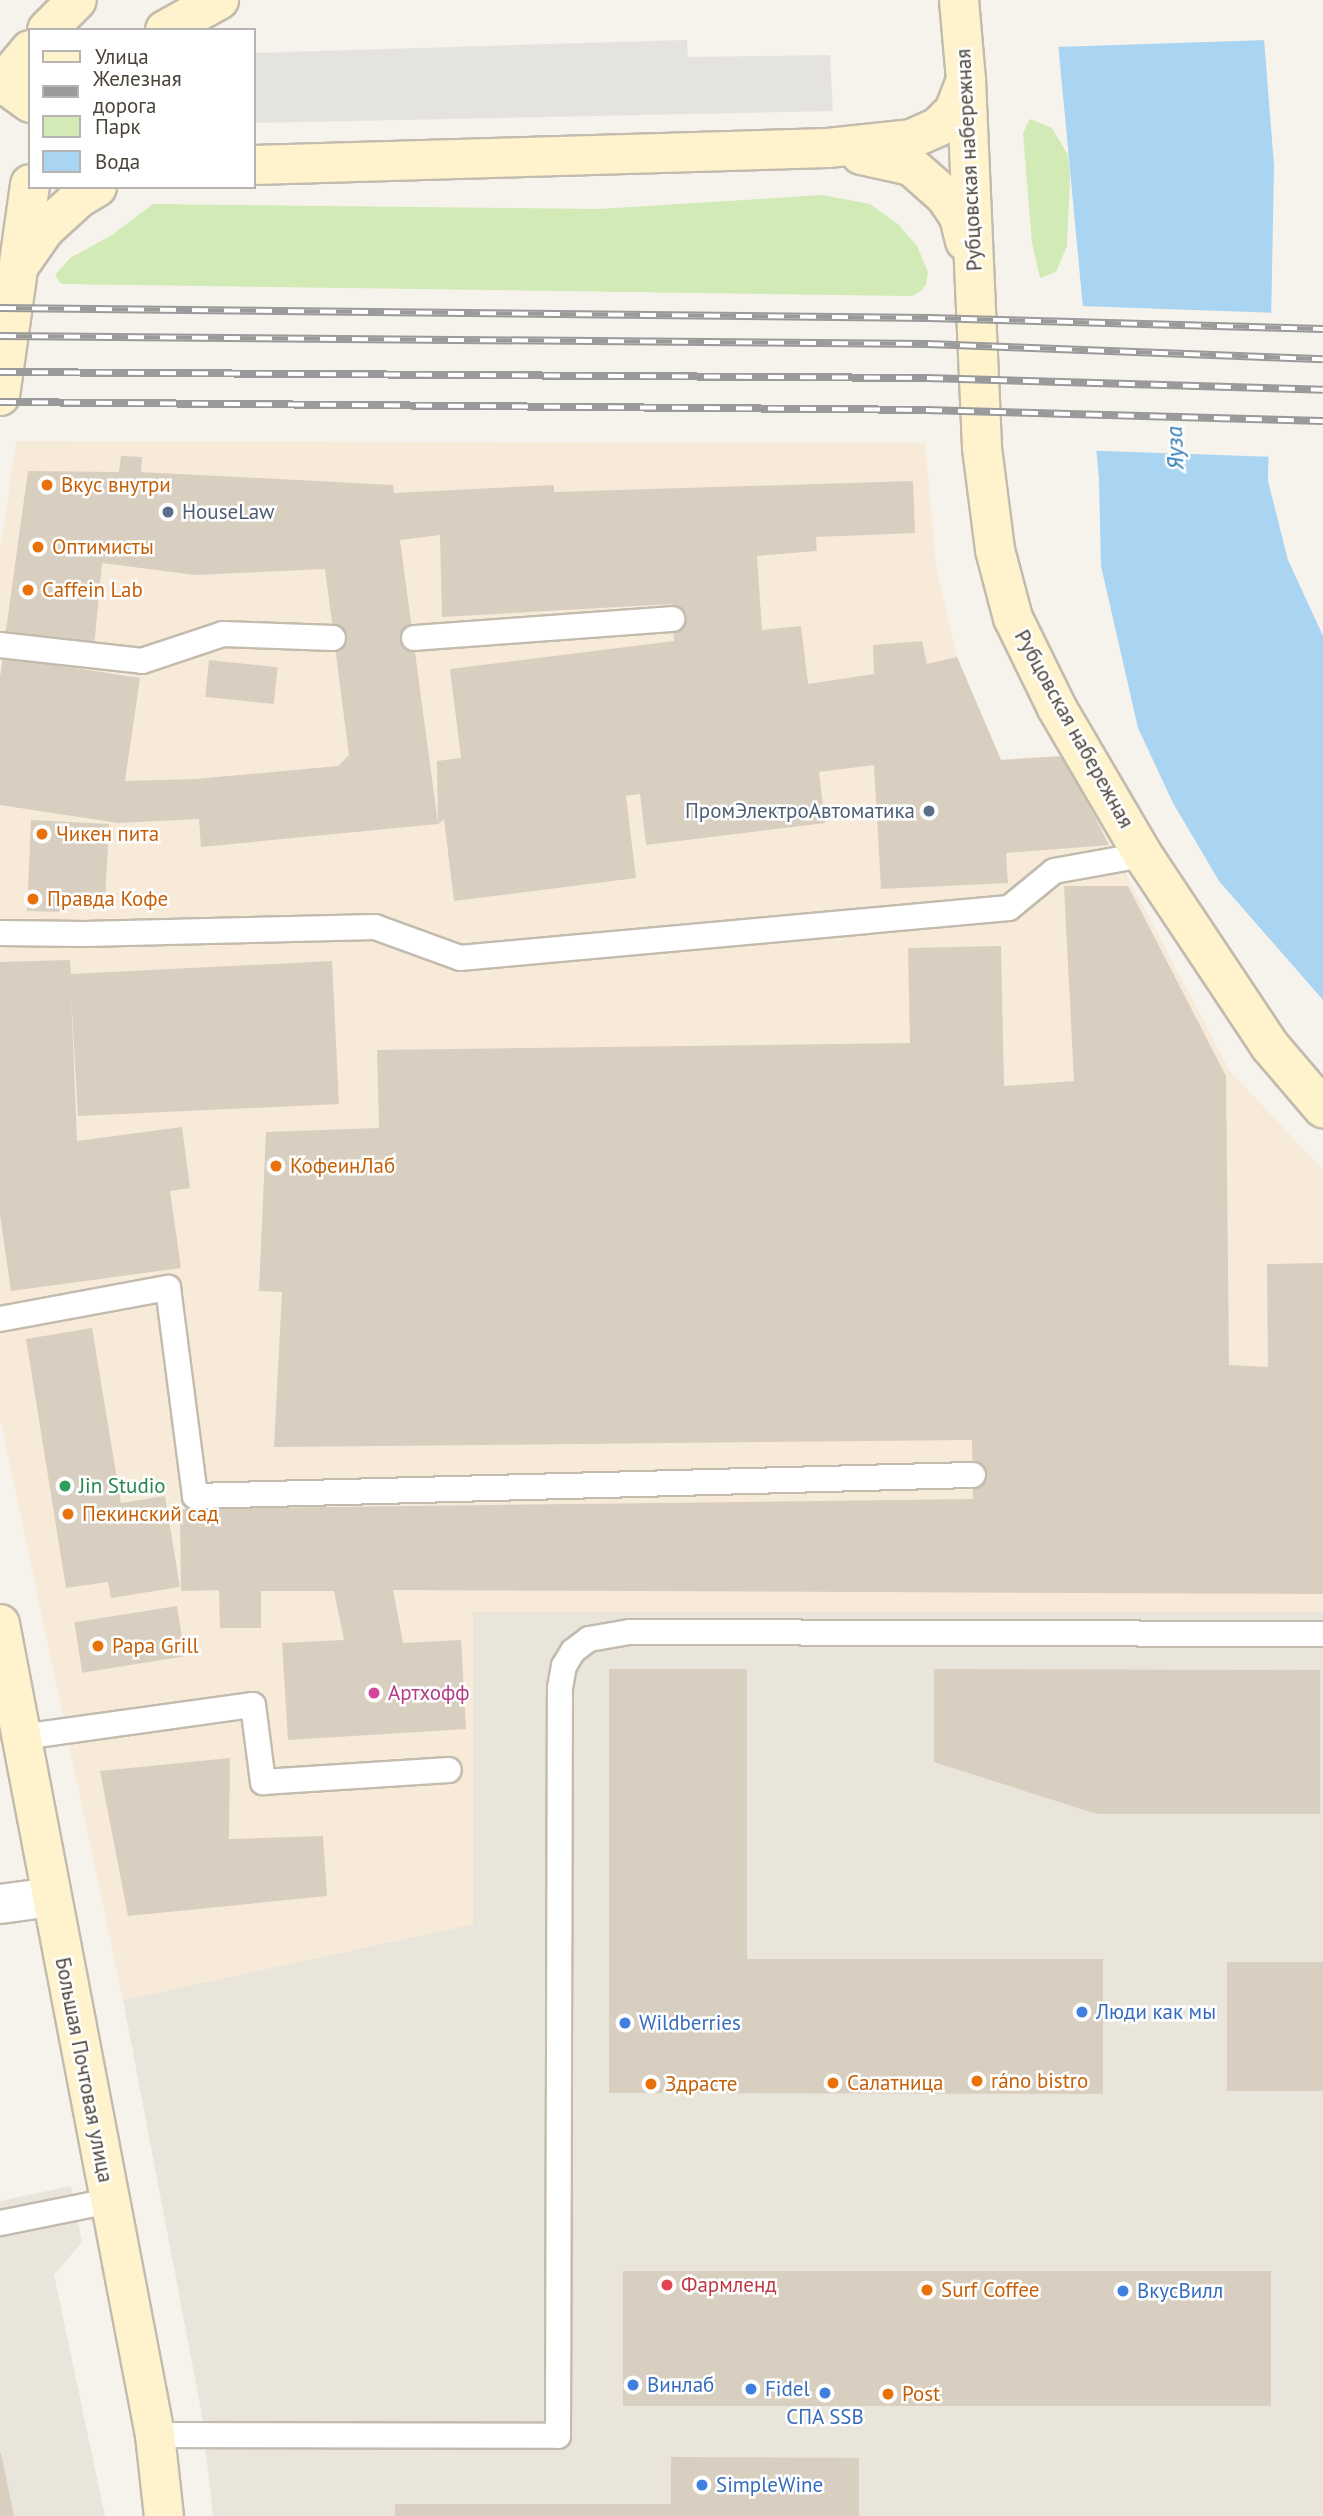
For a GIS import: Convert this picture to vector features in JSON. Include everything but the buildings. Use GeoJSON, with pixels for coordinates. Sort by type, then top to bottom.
{"type":"FeatureCollection","features":[{"type":"Feature","properties":{"kind":"main road","name":"Рубцовская набережная"},"geometry":{"type":"LineString","coordinates":[[959,0],[966,80],[982,449],[995,550],[1013,618],[1057,708],[1143,855],[1270,1046],[1323,1108]]}},
{"type":"Feature","properties":{"kind":"main road"},"geometry":{"type":"LineString","coordinates":[[169,28],[207,11]]}},
{"type":"Feature","properties":{"kind":"main road"},"geometry":{"type":"LineString","coordinates":[[8,88],[28,53]]}},
{"type":"Feature","properties":{"kind":"main road"},"geometry":{"type":"LineString","coordinates":[[256,165],[828,148],[911,139],[938,127],[954,111],[966,80]]}},
{"type":"Feature","properties":{"kind":"main road"},"geometry":{"type":"LineString","coordinates":[[828,148],[911,166],[919,173],[945,196],[959,217],[975,278]]}},
{"type":"Feature","properties":{"kind":"main road"},"geometry":{"type":"LineString","coordinates":[[0,396],[29,189]]}},
{"type":"Feature","properties":{"kind":"main road"},"geometry":{"type":"LineString","coordinates":[[18,268],[53,189]]}},
{"type":"Feature","properties":{"kind":"main road"},"geometry":{"type":"LineString","coordinates":[[18,268],[45,229],[79,198],[94,189]]}},
{"type":"Feature","properties":{"kind":"main road","name":"Большая Почтовая улица"},"geometry":{"type":"LineString","coordinates":[[0,1624],[4,1668],[22,1737],[155,2435],[164,2516]]}},
{"type":"Feature","properties":{"kind":"street"},"geometry":{"type":"LineString","coordinates":[[0,1904],[52,1897]]}},
{"type":"Feature","properties":{"kind":"lane"},"geometry":{"type":"LineString","coordinates":[[414,638],[673,619]]}},
{"type":"Feature","properties":{"kind":"lane"},"geometry":{"type":"LineString","coordinates":[[0,645],[142,661],[223,634],[333,638]]}},
{"type":"Feature","properties":{"kind":"lane"},"geometry":{"type":"LineString","coordinates":[[0,933],[84,934],[375,927],[460,958],[1009,908],[1054,872],[1143,855]]}},
{"type":"Feature","properties":{"kind":"lane"},"geometry":{"type":"LineString","coordinates":[[0,1318],[168,1288],[195,1496],[972,1475]]}},
{"type":"Feature","properties":{"kind":"lane"},"geometry":{"type":"LineString","coordinates":[[155,2435],[558,2436],[560,1688],[564,1666],[573,1651],[589,1639],[628,1632],[1323,1634]]}},
{"type":"Feature","properties":{"kind":"lane"},"geometry":{"type":"LineString","coordinates":[[22,1737],[253,1705],[263,1782],[449,1770]]}},
{"type":"Feature","properties":{"kind":"lane"},"geometry":{"type":"LineString","coordinates":[[0,2223],[109,2201]]}},
{"type":"Feature","properties":{"kind":"shaded area"},"geometry":{"type":"Polygon","coordinates":[[[687,40],[688,57],[830,55],[833,111],[256,123],[256,53],[687,40]]]}},
{"type":"Feature","properties":{"kind":"shaded area"},"geometry":{"type":"Polygon","coordinates":[[[16,441],[925,443],[936,567],[957,657],[1001,759],[1064,756],[1230,1071],[1323,1170],[1323,1612],[473,1612],[473,1924],[123,2000],[0,1418],[0,552],[16,441]]]}},
{"type":"Feature","properties":{"kind":"shaded area"},"geometry":{"type":"Polygon","coordinates":[[[473,1612],[1323,1612],[1323,2516],[213,2516],[201,2410],[123,2000],[473,1924],[473,1612]]]}},
{"type":"Feature","properties":{"kind":"shaded area"},"geometry":{"type":"Polygon","coordinates":[[[71,2186],[82,2242],[54,2275],[105,2516],[0,2516],[0,2201],[71,2186]]]}},
{"type":"Feature","properties":{"kind":"green space"},"geometry":{"type":"Polygon","coordinates":[[[1030,119],[1052,128],[1068,155],[1070,178],[1067,246],[1056,272],[1040,278],[1032,243],[1023,133],[1030,119]]]}},
{"type":"Feature","properties":{"kind":"green space"},"geometry":{"type":"Polygon","coordinates":[[[822,195],[870,204],[898,224],[917,246],[928,272],[926,285],[921,291],[912,296],[61,284],[55,275],[70,258],[112,235],[153,204],[599,209],[822,195]]]}},
{"type":"Feature","properties":{"kind":"water","name":"Яуза"},"geometry":{"type":"Polygon","coordinates":[[[1054,0],[1261,0],[1274,166],[1268,481],[1288,560],[1323,636],[1323,1000],[1219,881],[1173,803],[1138,728],[1101,566],[1099,478],[1054,0]]]}},
{"type":"Feature","properties":{"kind":"pier"},"geometry":{"type":"Polygon","coordinates":[[[1050,0],[1264,0],[1267,40],[1055,47],[1050,0]]]}},
{"type":"Feature","properties":{"kind":"pier"},"geometry":{"type":"Polygon","coordinates":[[[1080,306],[1274,313],[1269,457],[1075,450],[1080,306]]]}},
{"type":"Feature","properties":{"kind":"railway"},"geometry":{"type":"LineString","coordinates":[[0,308],[929,318],[1323,329]]}},
{"type":"Feature","properties":{"kind":"railway"},"geometry":{"type":"LineString","coordinates":[[0,336],[928,344],[1323,359]]}},
{"type":"Feature","properties":{"kind":"railway"},"geometry":{"type":"LineString","coordinates":[[0,372],[927,378],[1323,390]]}},
{"type":"Feature","properties":{"kind":"railway"},"geometry":{"type":"LineString","coordinates":[[0,402],[926,410],[1323,421]]}},
{"type":"Feature","properties":{"kind":"place","name":"Вкус внутри"},"geometry":{"type":"Point","coordinates":[47,485]}},
{"type":"Feature","properties":{"kind":"place","name":"HouseLaw"},"geometry":{"type":"Point","coordinates":[168,512]}},
{"type":"Feature","properties":{"kind":"place","name":"Оптимисты"},"geometry":{"type":"Point","coordinates":[38,547]}},
{"type":"Feature","properties":{"kind":"place","name":"Caffein Lab"},"geometry":{"type":"Point","coordinates":[28,590]}},
{"type":"Feature","properties":{"kind":"place","name":"ПромЭлектроАвтоматика"},"geometry":{"type":"Point","coordinates":[929,811]}},
{"type":"Feature","properties":{"kind":"place","name":"Чикен пита"},"geometry":{"type":"Point","coordinates":[42,834]}},
{"type":"Feature","properties":{"kind":"place","name":"Правда Кофе"},"geometry":{"type":"Point","coordinates":[33,899]}},
{"type":"Feature","properties":{"kind":"place","name":"КофеинЛаб"},"geometry":{"type":"Point","coordinates":[276,1166]}},
{"type":"Feature","properties":{"kind":"place","name":"Jin Studio"},"geometry":{"type":"Point","coordinates":[65,1486]}},
{"type":"Feature","properties":{"kind":"place","name":"Пекинский сад"},"geometry":{"type":"Point","coordinates":[68,1514]}},
{"type":"Feature","properties":{"kind":"place","name":"Papa Grill"},"geometry":{"type":"Point","coordinates":[98,1646]}},
{"type":"Feature","properties":{"kind":"place","name":"Артхофф"},"geometry":{"type":"Point","coordinates":[374,1693]}},
{"type":"Feature","properties":{"kind":"place","name":"Люди как мы"},"geometry":{"type":"Point","coordinates":[1082,2012]}},
{"type":"Feature","properties":{"kind":"place","name":"Wildberries"},"geometry":{"type":"Point","coordinates":[625,2023]}},
{"type":"Feature","properties":{"kind":"place","name":"ráno bistro"},"geometry":{"type":"Point","coordinates":[977,2081]}},
{"type":"Feature","properties":{"kind":"place","name":"Салатница"},"geometry":{"type":"Point","coordinates":[833,2083]}},
{"type":"Feature","properties":{"kind":"place","name":"Здрасте"},"geometry":{"type":"Point","coordinates":[651,2084]}},
{"type":"Feature","properties":{"kind":"place","name":"Фармленд"},"geometry":{"type":"Point","coordinates":[667,2285]}},
{"type":"Feature","properties":{"kind":"place","name":"Surf Coffee"},"geometry":{"type":"Point","coordinates":[927,2290]}},
{"type":"Feature","properties":{"kind":"place","name":"ВкусВилл"},"geometry":{"type":"Point","coordinates":[1123,2291]}},
{"type":"Feature","properties":{"kind":"place","name":"Винлаб"},"geometry":{"type":"Point","coordinates":[633,2385]}},
{"type":"Feature","properties":{"kind":"place","name":"Fidel"},"geometry":{"type":"Point","coordinates":[751,2389]}},
{"type":"Feature","properties":{"kind":"place","name":"СПА SSB"},"geometry":{"type":"Point","coordinates":[825,2393]}},
{"type":"Feature","properties":{"kind":"place","name":"Post"},"geometry":{"type":"Point","coordinates":[888,2394]}},
{"type":"Feature","properties":{"kind":"place","name":"SimpleWine"},"geometry":{"type":"Point","coordinates":[702,2485]}}]}
